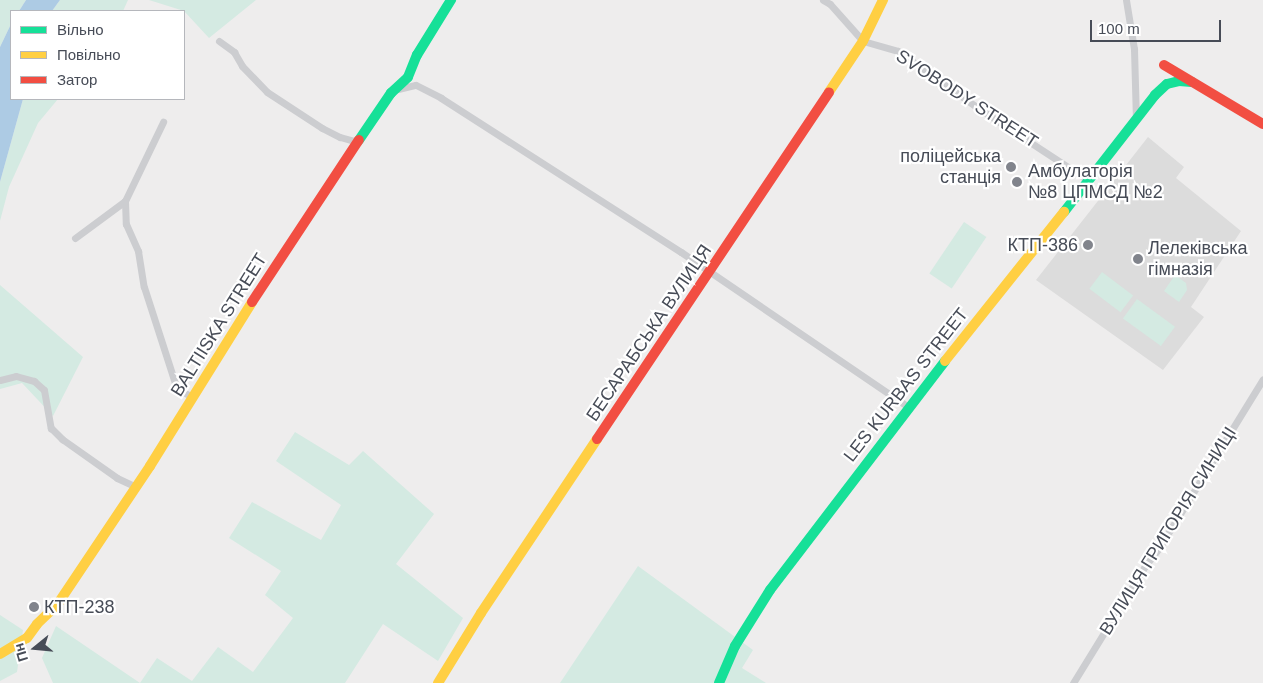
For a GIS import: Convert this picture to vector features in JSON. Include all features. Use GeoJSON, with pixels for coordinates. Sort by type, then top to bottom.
{"type":"FeatureCollection","features":[{"type":"Feature","properties":{"kind":"street","name":"BALTIISKA STREET"},"geometry":{"type":"LineString","coordinates":[[0,654],[27,638],[37,624],[57,605],[136,488],[278,260],[391,93],[408,77],[417,55],[452,0]]}},
{"type":"Feature","properties":{"kind":"street"},"geometry":{"type":"LineString","coordinates":[[823,0],[830,4],[863,41]]}},
{"type":"Feature","properties":{"kind":"street","name":"БЕСАРАБСЬКА ВУЛИЦЯ"},"geometry":{"type":"LineString","coordinates":[[438,683],[481,613],[863,41],[883,0]]}},
{"type":"Feature","properties":{"kind":"street"},"geometry":{"type":"LineString","coordinates":[[1126,0],[1134,49],[1136,120]]}},
{"type":"Feature","properties":{"kind":"street"},"geometry":{"type":"LineString","coordinates":[[219,41],[234,52],[242,66],[267,92],[322,128],[340,137],[358,142]]}},
{"type":"Feature","properties":{"kind":"street","name":"SVOBODY STREET"},"geometry":{"type":"LineString","coordinates":[[863,41],[898,51],[978,108],[1090,181]]}},
{"type":"Feature","properties":{"kind":"street"},"geometry":{"type":"LineString","coordinates":[[1164,65],[1263,124]]}},
{"type":"Feature","properties":{"kind":"street","name":"LES KURBAS STREET"},"geometry":{"type":"LineString","coordinates":[[719,683],[735,646],[770,590],[908,407],[1090,181],[1155,95],[1167,84],[1179,81],[1192,82]]}},
{"type":"Feature","properties":{"kind":"street"},"geometry":{"type":"LineString","coordinates":[[391,93],[402,87],[416,85],[441,98],[563,174],[908,407]]}},
{"type":"Feature","properties":{"kind":"street"},"geometry":{"type":"LineString","coordinates":[[76,238],[125,201],[163,122]]}},
{"type":"Feature","properties":{"kind":"street"},"geometry":{"type":"LineString","coordinates":[[125,201],[126,224],[138,251],[144,287],[177,389],[193,398]]}},
{"type":"Feature","properties":{"kind":"street"},"geometry":{"type":"LineString","coordinates":[[0,380],[16,376],[34,381],[44,390],[51,428],[62,439],[117,478],[136,488]]}},
{"type":"Feature","properties":{"kind":"street","name":"ВУЛИЦЯ ГРИГОРІЯ СИНИЦІ"},"geometry":{"type":"LineString","coordinates":[[1073,683],[1145,566],[1160,548],[1263,379]]}},
{"type":"Feature","properties":{"kind":"shaded area","name":"Лелеківська гімназія"},"geometry":{"type":"Polygon","coordinates":[[[1148,137],[1184,167],[1176,178],[1241,231],[1191,307],[1204,317],[1163,370],[1036,280],[1148,137]]]}},
{"type":"Feature","properties":{"kind":"green space"},"geometry":{"type":"Polygon","coordinates":[[[0,0],[26,0],[20,10],[10,10],[10,26],[0,47],[0,0]]]}},
{"type":"Feature","properties":{"kind":"green space"},"geometry":{"type":"Polygon","coordinates":[[[60,0],[128,0],[123,10],[53,10],[60,0]]]}},
{"type":"Feature","properties":{"kind":"green space"},"geometry":{"type":"Polygon","coordinates":[[[149,0],[256,0],[209,38],[185,10],[149,0]]]}},
{"type":"Feature","properties":{"kind":"green space"},"geometry":{"type":"Polygon","coordinates":[[[23,100],[57,100],[38,123],[9,187],[0,221],[0,182],[23,100]]]}},
{"type":"Feature","properties":{"kind":"green space"},"geometry":{"type":"Polygon","coordinates":[[[964,222],[986,237],[952,288],[929,273],[964,222]]]}},
{"type":"Feature","properties":{"kind":"green space"},"geometry":{"type":"Polygon","coordinates":[[[1102,272],[1133,295],[1121,312],[1089,289],[1102,272]]]}},
{"type":"Feature","properties":{"kind":"green space"},"geometry":{"type":"Polygon","coordinates":[[[1175,275],[1186,283],[1187,290],[1179,302],[1164,291],[1175,275]]]}},
{"type":"Feature","properties":{"kind":"green space"},"geometry":{"type":"Polygon","coordinates":[[[0,285],[83,357],[53,416],[22,383],[0,389],[0,285]]]}},
{"type":"Feature","properties":{"kind":"green space"},"geometry":{"type":"Polygon","coordinates":[[[1137,299],[1175,327],[1161,346],[1123,318],[1137,299]]]}},
{"type":"Feature","properties":{"kind":"green space"},"geometry":{"type":"Polygon","coordinates":[[[295,432],[349,465],[363,451],[434,514],[396,564],[463,618],[438,661],[383,624],[345,683],[140,683],[157,658],[192,681],[218,647],[253,672],[293,618],[265,595],[281,571],[229,538],[252,502],[321,540],[341,505],[276,461],[295,432]]]}},
{"type":"Feature","properties":{"kind":"green space"},"geometry":{"type":"Polygon","coordinates":[[[638,566],[753,650],[742,668],[766,683],[560,683],[638,566]]]}},
{"type":"Feature","properties":{"kind":"green space"},"geometry":{"type":"Polygon","coordinates":[[[0,615],[23,630],[17,672],[0,681],[0,615]]]}},
{"type":"Feature","properties":{"kind":"green space"},"geometry":{"type":"Polygon","coordinates":[[[56,626],[140,683],[53,683],[42,658],[56,626]]]}},
{"type":"Feature","properties":{"kind":"water"},"geometry":{"type":"Polygon","coordinates":[[[26,0],[60,0],[53,10],[20,10],[26,0]]]}},
{"type":"Feature","properties":{"kind":"water"},"geometry":{"type":"Polygon","coordinates":[[[10,26],[10,100],[23,100],[0,182],[0,47],[10,26]]]}},
{"type":"Feature","properties":{"kind":"traffic: fast"},"geometry":{"type":"LineString","coordinates":[[359,140],[391,93],[408,77],[417,55],[451,0]]}},
{"type":"Feature","properties":{"kind":"traffic: fast"},"geometry":{"type":"LineString","coordinates":[[1064,212],[1155,95],[1167,84],[1179,81],[1192,82]]}},
{"type":"Feature","properties":{"kind":"traffic: fast"},"geometry":{"type":"LineString","coordinates":[[719,683],[735,646],[770,590],[945,361]]}},
{"type":"Feature","properties":{"kind":"traffic: slow"},"geometry":{"type":"LineString","coordinates":[[829,92],[863,41],[883,0]]}},
{"type":"Feature","properties":{"kind":"traffic: slow"},"geometry":{"type":"LineString","coordinates":[[945,361],[1064,212]]}},
{"type":"Feature","properties":{"kind":"traffic: slow"},"geometry":{"type":"LineString","coordinates":[[0,654],[27,638],[37,624],[57,605],[150,466],[252,302]]}},
{"type":"Feature","properties":{"kind":"traffic: slow"},"geometry":{"type":"LineString","coordinates":[[438,683],[481,613],[597,439]]}},
{"type":"Feature","properties":{"kind":"traffic: jam"},"geometry":{"type":"LineString","coordinates":[[1164,65],[1263,124]]}},
{"type":"Feature","properties":{"kind":"traffic: jam"},"geometry":{"type":"LineString","coordinates":[[597,439],[829,92]]}},
{"type":"Feature","properties":{"kind":"traffic: jam"},"geometry":{"type":"LineString","coordinates":[[252,302],[359,140]]}},
{"type":"Feature","properties":{"kind":"place","name":"поліцейська станція"},"geometry":{"type":"Point","coordinates":[1011,167]}},
{"type":"Feature","properties":{"kind":"place","name":"Амбулаторія №8 ЦПМСД №2"},"geometry":{"type":"Point","coordinates":[1017,182]}},
{"type":"Feature","properties":{"kind":"place","name":"КТП-386"},"geometry":{"type":"Point","coordinates":[1088,245]}},
{"type":"Feature","properties":{"kind":"place","name":"Лелеківська гімназія"},"geometry":{"type":"Point","coordinates":[1138,259]}},
{"type":"Feature","properties":{"kind":"place","name":"КТП-238"},"geometry":{"type":"Point","coordinates":[34,607]}}]}
